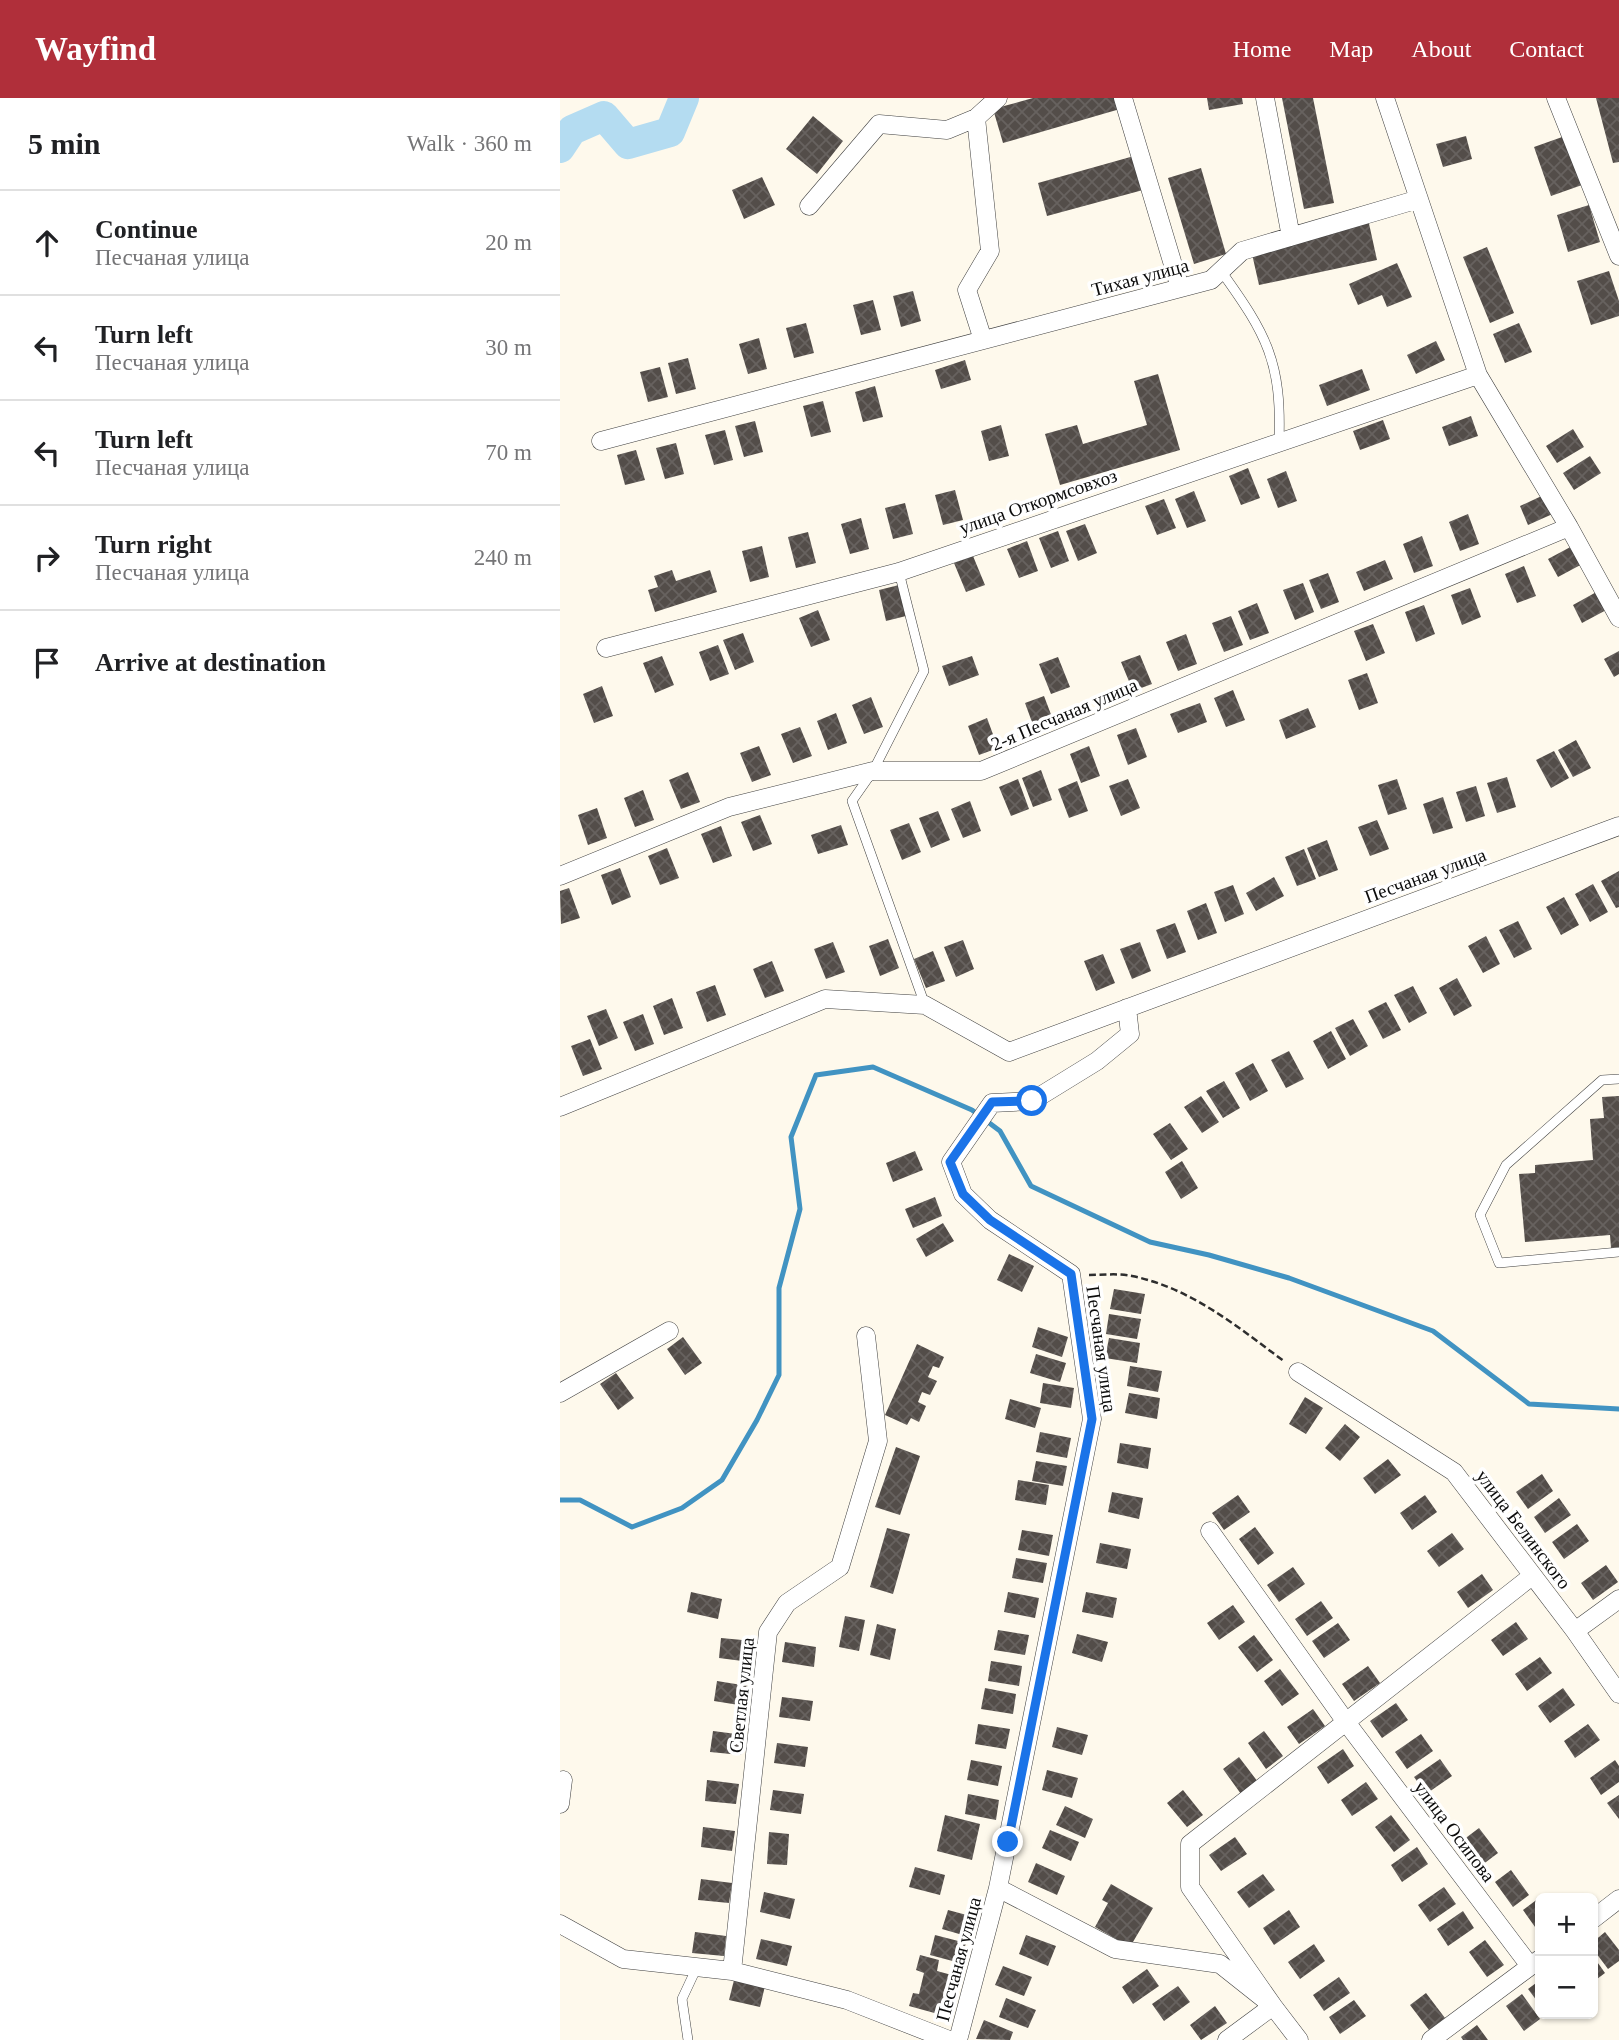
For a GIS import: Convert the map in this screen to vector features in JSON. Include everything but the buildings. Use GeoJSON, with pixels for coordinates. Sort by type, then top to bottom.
{"type":"FeatureCollection","features":[{"type":"Feature","properties":{"kind":"street"},"geometry":{"type":"LineString","coordinates":[[808,206],[878,124],[947,130],[976,118],[998,98]]}},
{"type":"Feature","properties":{"kind":"street"},"geometry":{"type":"LineString","coordinates":[[1122,98],[1180,288]]}},
{"type":"Feature","properties":{"kind":"street"},"geometry":{"type":"LineString","coordinates":[[1265,98],[1291,237]]}},
{"type":"Feature","properties":{"kind":"street"},"geometry":{"type":"LineString","coordinates":[[1385,98],[1478,376],[1569,527],[1619,618]]}},
{"type":"Feature","properties":{"kind":"street"},"geometry":{"type":"LineString","coordinates":[[1556,98],[1619,256]]}},
{"type":"Feature","properties":{"kind":"street"},"geometry":{"type":"LineString","coordinates":[[976,118],[990,251],[967,290],[983,340]]}},
{"type":"Feature","properties":{"kind":"street","name":"Тихая улица"},"geometry":{"type":"LineString","coordinates":[[601,441],[1211,280],[1242,251],[1419,200]]}},
{"type":"Feature","properties":{"kind":"street","name":"улица Откормсовхоз"},"geometry":{"type":"LineString","coordinates":[[606,648],[899,572],[1478,376]]}},
{"type":"Feature","properties":{"kind":"street","name":"2-я Песчаная улица"},"geometry":{"type":"LineString","coordinates":[[560,876],[729,807],[873,771],[981,771],[1569,527]]}},
{"type":"Feature","properties":{"kind":"street","name":"Песчаная улица"},"geometry":{"type":"LineString","coordinates":[[560,1107],[825,999],[925,1006],[1009,1052],[1619,826]]}},
{"type":"Feature","properties":{"kind":"street","name":"Песчаная улица"},"geometry":{"type":"LineString","coordinates":[[958,2040],[998,1888],[1092,1419],[1071,1274],[990,1220],[963,1194],[950,1162],[992,1102],[1032,1101],[1097,1061],[1130,1034],[1127,1008]]}},
{"type":"Feature","properties":{"kind":"street"},"geometry":{"type":"LineString","coordinates":[[560,1393],[669,1331]]}},
{"type":"Feature","properties":{"kind":"street","name":"Светлая улица"},"geometry":{"type":"LineString","coordinates":[[732,1971],[768,1632],[787,1603],[840,1567],[878,1441],[866,1336]]}},
{"type":"Feature","properties":{"kind":"street","name":"улица Белинского"},"geometry":{"type":"LineString","coordinates":[[1298,1372],[1454,1472],[1619,1694]]}},
{"type":"Feature","properties":{"kind":"street","name":"улица Осипова"},"geometry":{"type":"LineString","coordinates":[[1210,1531],[1346,1721],[1535,1963],[1431,2040]]}},
{"type":"Feature","properties":{"kind":"street"},"geometry":{"type":"LineString","coordinates":[[1299,2040],[1190,1887],[1190,1844],[1532,1576]]}},
{"type":"Feature","properties":{"kind":"street"},"geometry":{"type":"LineString","coordinates":[[1575,1632],[1619,1599]]}},
{"type":"Feature","properties":{"kind":"street"},"geometry":{"type":"LineString","coordinates":[[560,1804],[563,1780]]}},
{"type":"Feature","properties":{"kind":"street","name":"Песчаная улица"},"geometry":{"type":"LineString","coordinates":[[998,1888],[1115,1950],[1220,1964],[1273,2007]]}},
{"type":"Feature","properties":{"kind":"street"},"geometry":{"type":"LineString","coordinates":[[1598,1915],[1619,1899]]}},
{"type":"Feature","properties":{"kind":"street"},"geometry":{"type":"LineString","coordinates":[[560,1924],[623,1959],[732,1971],[847,2000],[949,2040]]}},
{"type":"Feature","properties":{"kind":"street"},"geometry":{"type":"LineString","coordinates":[[1227,2040],[1273,2007]]}},
{"type":"Feature","properties":{"kind":"lane"},"geometry":{"type":"LineString","coordinates":[[1221,271],[1255,318],[1275,363],[1281,402],[1279,442]]}},
{"type":"Feature","properties":{"kind":"lane"},"geometry":{"type":"LineString","coordinates":[[899,572],[925,671],[873,771],[852,802],[925,1006]]}},
{"type":"Feature","properties":{"kind":"lane"},"geometry":{"type":"LineString","coordinates":[[1619,1079],[1602,1080],[1506,1165],[1480,1215],[1499,1263],[1619,1252]]}},
{"type":"Feature","properties":{"kind":"lane"},"geometry":{"type":"LineString","coordinates":[[688,2040],[681,1999],[697,1967]]}},
{"type":"Feature","properties":{"kind":"path"},"geometry":{"type":"LineString","coordinates":[[1071,1274],[1130,1276],[1172,1288],[1212,1309],[1298,1372]]}},
{"type":"Feature","properties":{"kind":"waterway"},"geometry":{"type":"LineString","coordinates":[[560,148],[572,130],[604,116],[628,144],[670,132],[684,98]]}},
{"type":"Feature","properties":{"kind":"waterway"},"geometry":{"type":"LineString","coordinates":[[560,1500],[580,1500],[632,1527],[682,1508],[722,1480],[757,1420],[779,1375],[779,1288],[800,1209],[791,1137],[816,1075],[873,1067],[972,1110],[1000,1131],[1031,1186],[1150,1242],[1209,1255],[1289,1278],[1433,1331],[1529,1404],[1619,1409]]}},
{"type":"Feature","properties":{"kind":"route"},"geometry":{"type":"LineString","coordinates":[[1008,1842],[1092,1419],[1071,1274],[990,1220],[963,1194],[950,1162],[992,1102],[1032,1101]]}}]}
